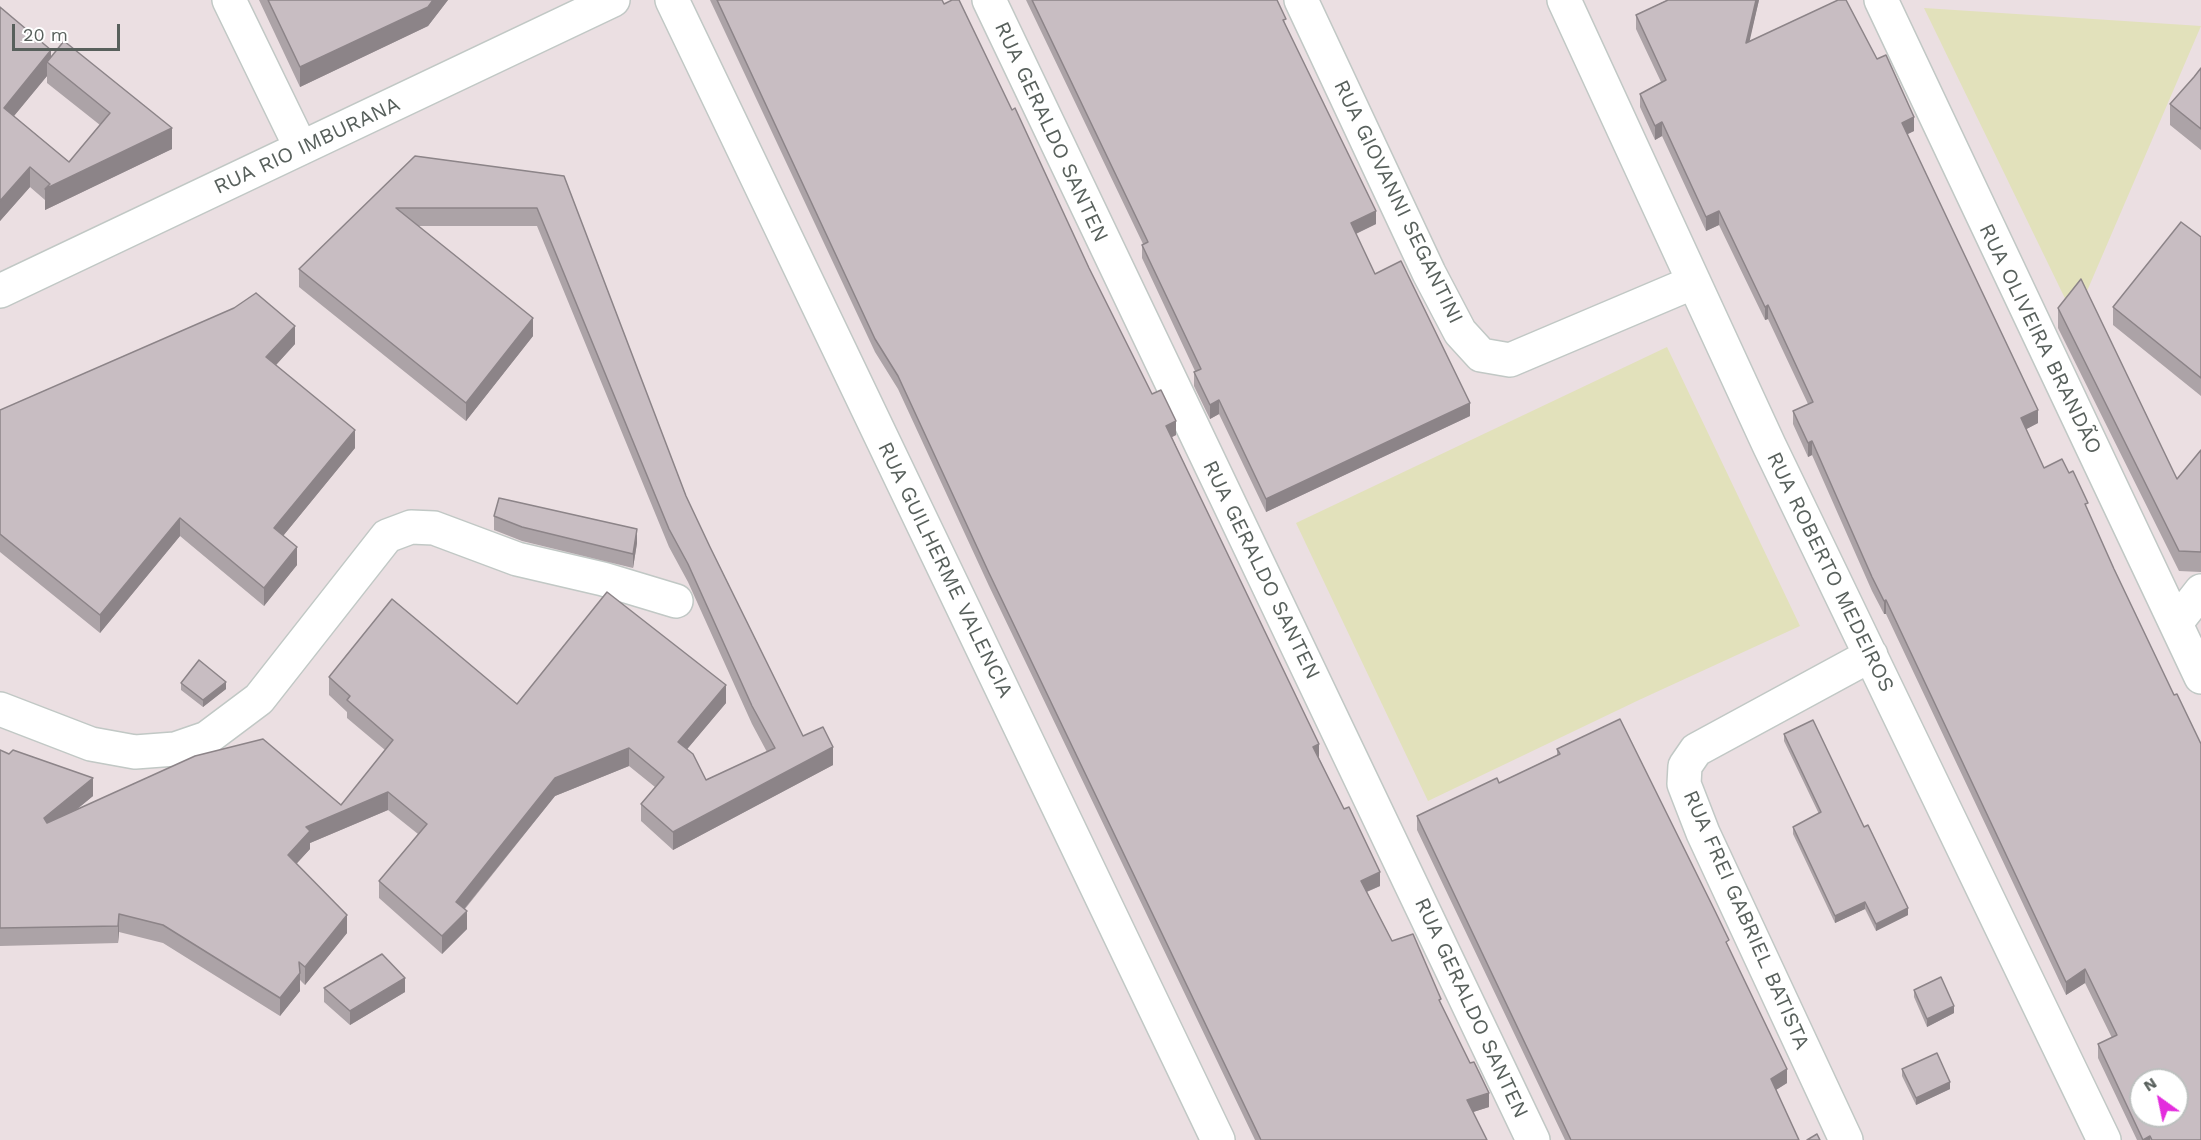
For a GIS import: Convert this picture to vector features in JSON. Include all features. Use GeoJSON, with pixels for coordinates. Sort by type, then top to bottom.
{"type":"FeatureCollection","features":[{"type":"Feature","properties":{"kind":"street"},"geometry":{"type":"LineString","coordinates":[[229,0],[301,148]]}},
{"type":"Feature","properties":{"kind":"street","name":"RUA RIO IMBURANA"},"geometry":{"type":"LineString","coordinates":[[0,291],[613,0]]}},
{"type":"Feature","properties":{"kind":"street","name":"RUA GUILHERME VALENCIA"},"geometry":{"type":"LineString","coordinates":[[672,0],[1218,1140]]}},
{"type":"Feature","properties":{"kind":"street","name":"RUA GERALDO SANTEN"},"geometry":{"type":"LineString","coordinates":[[989,0],[1533,1140]]}},
{"type":"Feature","properties":{"kind":"street","name":"RUA GIOVANNI SEGANTINI"},"geometry":{"type":"LineString","coordinates":[[1301,0],[1429,273],[1460,332],[1480,355],[1510,360],[1694,282]]}},
{"type":"Feature","properties":{"kind":"street","name":"RUA ROBERTO MEDEIROS"},"geometry":{"type":"LineString","coordinates":[[1564,0],[1871,656],[2104,1140]]}},
{"type":"Feature","properties":{"kind":"street","name":"RUA OLIVEIRA BRANDÃO"},"geometry":{"type":"LineString","coordinates":[[1881,0],[2201,677]]}},
{"type":"Feature","properties":{"kind":"street"},"geometry":{"type":"LineString","coordinates":[[0,709],[91,744],[135,752],[176,749],[207,738],[259,699],[387,536],[411,527],[434,528],[517,559],[603,579],[676,601]]}},
{"type":"Feature","properties":{"kind":"street"},"geometry":{"type":"LineString","coordinates":[[2176,623],[2201,591]]}},
{"type":"Feature","properties":{"kind":"street","name":"RUA FREI GABRIEL BATISTA"},"geometry":{"type":"LineString","coordinates":[[1846,1140],[1703,833],[1684,784],[1685,766],[1696,750],[1871,656]]}},
{"type":"Feature","properties":{"kind":"green space"},"geometry":{"type":"Polygon","coordinates":[[[1924,8],[2201,26],[2075,319],[1924,8]]]}},
{"type":"Feature","properties":{"kind":"green space"},"geometry":{"type":"Polygon","coordinates":[[[1667,347],[1800,626],[1428,801],[1296,523],[1667,347]]]}},
{"type":"Feature","properties":{"kind":"building"},"geometry":{"type":"Polygon","coordinates":[[[268,0],[433,0],[428,7],[300,67],[268,0]]]}},
{"type":"Feature","properties":{"kind":"building"},"geometry":{"type":"Polygon","coordinates":[[[717,0],[942,0],[944,4],[952,0],[959,0],[1012,110],[1015,108],[1089,268],[1152,394],[1161,390],[1176,421],[1166,426],[1319,744],[1313,747],[1344,809],[1349,807],[1380,872],[1361,881],[1392,941],[1413,934],[1441,999],[1439,1000],[1470,1063],[1474,1062],[1489,1093],[1467,1100],[1487,1140],[1261,1140],[989,573],[898,376],[875,339],[717,0]]]}},
{"type":"Feature","properties":{"kind":"building"},"geometry":{"type":"Polygon","coordinates":[[[1032,0],[1277,0],[1286,19],[1283,20],[1376,211],[1351,223],[1375,274],[1401,261],[1470,403],[1266,499],[1219,400],[1210,405],[1194,372],[1201,369],[1142,245],[1148,242],[1032,0]]]}},
{"type":"Feature","properties":{"kind":"building"},"geometry":{"type":"Polygon","coordinates":[[[1668,0],[1756,0],[1746,43],[1838,0],[1846,0],[1877,59],[1886,55],[1914,117],[1902,123],[2038,410],[2021,418],[2044,468],[2062,459],[2069,473],[2073,471],[2114,569],[2174,695],[2177,694],[2201,744],[2201,1140],[2152,1140],[2150,1136],[2143,1140],[2137,1128],[2189,1128],[2189,1068],[2129,1068],[2129,1110],[2098,1044],[2117,1035],[2085,969],[2066,982],[1886,600],[1884,601],[1872,577],[1812,441],[1808,443],[1793,411],[1813,402],[1768,305],[1765,307],[1719,211],[1706,217],[1662,122],[1655,126],[1640,94],[1666,80],[1636,15],[1668,0]]]}},
{"type":"Feature","properties":{"kind":"building"},"geometry":{"type":"Polygon","coordinates":[[[0,7],[51,50],[4,108],[69,162],[110,113],[47,62],[64,41],[172,128],[45,189],[50,184],[30,167],[0,201],[0,7]]]}},
{"type":"Feature","properties":{"kind":"building"},"geometry":{"type":"Polygon","coordinates":[[[2201,68],[2201,129],[2170,104],[2201,68]]]}},
{"type":"Feature","properties":{"kind":"building"},"geometry":{"type":"Polygon","coordinates":[[[415,156],[564,176],[686,496],[710,547],[803,736],[823,727],[833,747],[673,832],[641,804],[664,777],[629,748],[555,778],[456,902],[467,911],[442,936],[379,881],[427,824],[388,792],[306,827],[310,831],[288,855],[347,915],[305,967],[299,962],[300,973],[280,998],[163,925],[119,914],[118,926],[0,928],[0,750],[9,754],[13,750],[93,778],[44,818],[47,823],[195,756],[263,739],[341,805],[393,740],[347,700],[350,696],[329,677],[392,599],[517,704],[607,592],[726,685],[678,742],[693,754],[706,780],[775,748],[752,706],[688,564],[669,529],[537,208],[396,208],[533,318],[466,403],[299,269],[415,156]]]}},
{"type":"Feature","properties":{"kind":"building"},"geometry":{"type":"Polygon","coordinates":[[[2181,222],[2201,237],[2201,378],[2113,307],[2181,222]]]}},
{"type":"Feature","properties":{"kind":"building"},"geometry":{"type":"Polygon","coordinates":[[[2081,279],[2177,479],[2201,450],[2201,552],[2179,551],[2058,308],[2081,279]]]}},
{"type":"Feature","properties":{"kind":"building"},"geometry":{"type":"Polygon","coordinates":[[[256,293],[295,326],[266,357],[355,430],[274,528],[297,547],[264,588],[180,518],[100,615],[0,534],[0,410],[234,308],[256,293]]]}},
{"type":"Feature","properties":{"kind":"building"},"geometry":{"type":"Polygon","coordinates":[[[499,498],[637,529],[633,554],[522,527],[494,516],[499,498]]]}},
{"type":"Feature","properties":{"kind":"building"},"geometry":{"type":"Polygon","coordinates":[[[199,660],[226,682],[203,700],[181,683],[199,660]]]}},
{"type":"Feature","properties":{"kind":"building"},"geometry":{"type":"Polygon","coordinates":[[[1620,719],[1729,940],[1726,942],[1787,1069],[1771,1079],[1799,1140],[1571,1140],[1417,816],[1497,778],[1499,783],[1560,754],[1557,749],[1620,719]]]}},
{"type":"Feature","properties":{"kind":"building"},"geometry":{"type":"Polygon","coordinates":[[[1813,720],[1864,827],[1868,825],[1908,908],[1876,924],[1865,902],[1835,916],[1793,827],[1821,812],[1784,734],[1813,720]]]}},
{"type":"Feature","properties":{"kind":"building"},"geometry":{"type":"Polygon","coordinates":[[[382,954],[405,978],[350,1011],[324,988],[382,954]]]}},
{"type":"Feature","properties":{"kind":"building"},"geometry":{"type":"Polygon","coordinates":[[[1941,977],[1954,1006],[1927,1019],[1914,990],[1941,977]]]}},
{"type":"Feature","properties":{"kind":"building"},"geometry":{"type":"Polygon","coordinates":[[[1937,1053],[1950,1082],[1916,1098],[1902,1069],[1937,1053]]]}},
{"type":"Feature","properties":{"kind":"building"},"geometry":{"type":"Polygon","coordinates":[[[1817,1134],[1820,1140],[1807,1140],[1817,1134]]]}}]}
